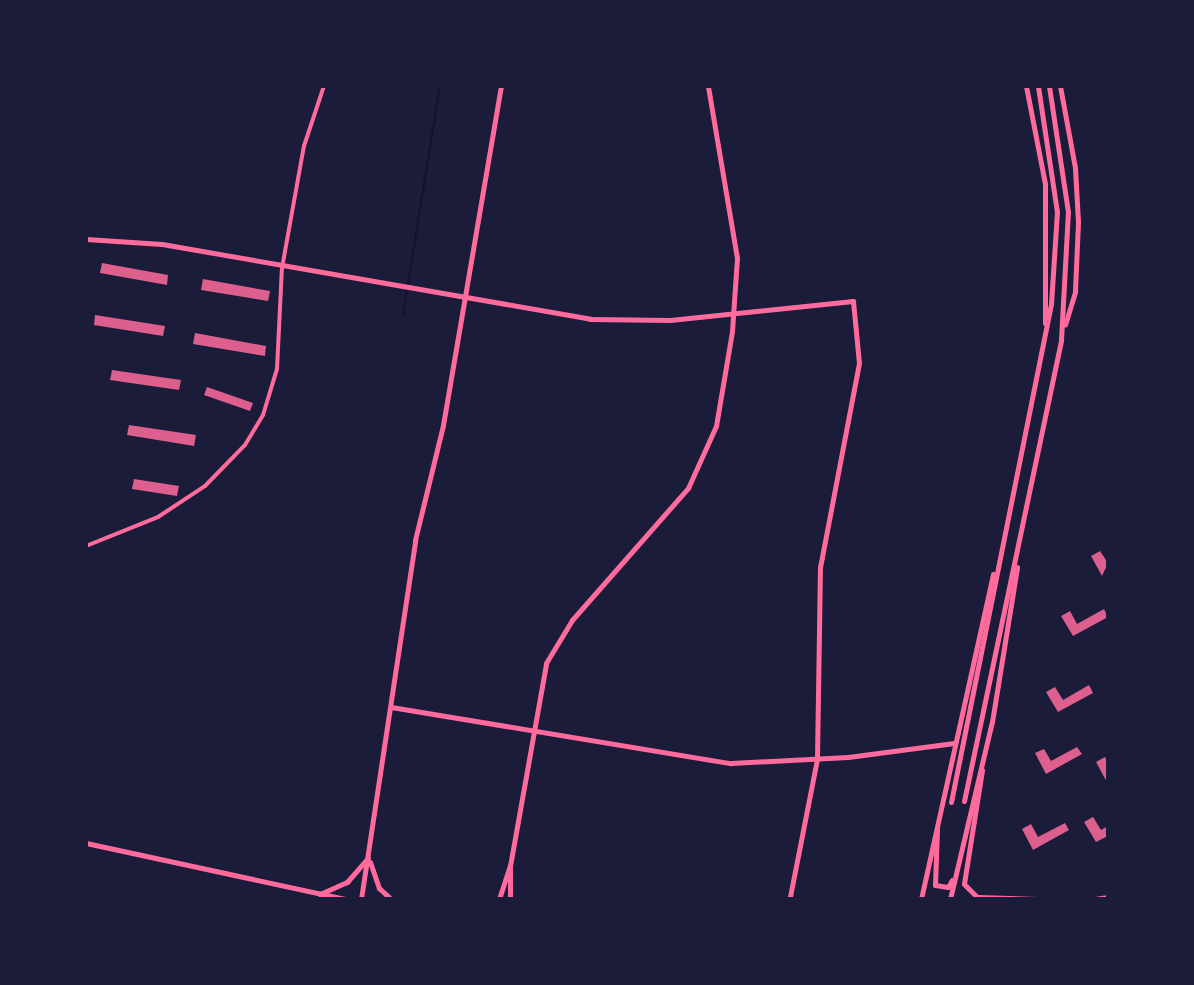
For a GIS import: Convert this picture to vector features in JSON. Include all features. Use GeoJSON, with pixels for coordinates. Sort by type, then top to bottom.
{"type":"FeatureCollection","features":[{"type":"Feature","properties":{"kind":"street"},"geometry":{"type":"LineString","coordinates":[[86,546],[158,517],[205,486],[245,445],[263,415],[277,369],[282,268],[304,146],[324,86]]}},
{"type":"Feature","properties":{"kind":"street"},"geometry":{"type":"LineString","coordinates":[[361,899],[415,540],[443,425],[501,86]]}},
{"type":"Feature","properties":{"kind":"street"},"geometry":{"type":"LineString","coordinates":[[510,899],[510,866],[541,679],[560,636],[699,472],[716,426],[734,313],[736,245],[708,86]]}},
{"type":"Feature","properties":{"kind":"street"},"geometry":{"type":"LineString","coordinates":[[1026,86],[1045,184],[1044,336]]}},
{"type":"Feature","properties":{"kind":"street"},"geometry":{"type":"LineString","coordinates":[[921,899],[998,554],[1044,336],[1056,262],[1057,212],[1038,86]]}},
{"type":"Feature","properties":{"kind":"street"},"geometry":{"type":"LineString","coordinates":[[1049,86],[1068,212],[1061,340]]}},
{"type":"Feature","properties":{"kind":"street"},"geometry":{"type":"LineString","coordinates":[[1037,899],[977,897],[964,884],[983,753],[1018,558],[1061,340],[1075,292],[1078,252],[1075,168],[1060,86]]}},
{"type":"Feature","properties":{"kind":"street"},"geometry":{"type":"LineString","coordinates":[[86,239],[162,244],[282,268],[590,319],[670,320],[853,301],[859,363],[820,567],[817,759],[789,898]]}},
{"type":"Feature","properties":{"kind":"street"},"geometry":{"type":"LineString","coordinates":[[951,802],[994,602],[998,554]]}},
{"type":"Feature","properties":{"kind":"street"},"geometry":{"type":"LineString","coordinates":[[964,801],[1018,558]]}},
{"type":"Feature","properties":{"kind":"street"},"geometry":{"type":"LineString","coordinates":[[391,707],[695,759],[817,759],[954,743]]}},
{"type":"Feature","properties":{"kind":"street"},"geometry":{"type":"LineString","coordinates":[[950,899],[983,753]]}},
{"type":"Feature","properties":{"kind":"street"},"geometry":{"type":"LineString","coordinates":[[937,817],[935,885],[948,887],[955,875]]}},
{"type":"Feature","properties":{"kind":"street"},"geometry":{"type":"LineString","coordinates":[[86,843],[323,897],[345,899]]}},
{"type":"Feature","properties":{"kind":"street"},"geometry":{"type":"LineString","coordinates":[[323,897],[347,882],[369,857]]}},
{"type":"Feature","properties":{"kind":"street"},"geometry":{"type":"LineString","coordinates":[[369,857],[379,888],[391,899]]}},
{"type":"Feature","properties":{"kind":"street"},"geometry":{"type":"LineString","coordinates":[[499,899],[510,866]]}},
{"type":"Feature","properties":{"kind":"street"},"geometry":{"type":"LineString","coordinates":[[1095,899],[1108,897]]}},
{"type":"Feature","properties":{"kind":"building"},"geometry":{"type":"Polygon","coordinates":[[[102,263],[168,275],[167,285],[100,273],[102,263]]]}},
{"type":"Feature","properties":{"kind":"building"},"geometry":{"type":"Polygon","coordinates":[[[203,279],[270,291],[268,301],[201,290],[203,279]]]}},
{"type":"Feature","properties":{"kind":"building"},"geometry":{"type":"Polygon","coordinates":[[[95,315],[165,326],[163,336],[94,325],[95,315]]]}},
{"type":"Feature","properties":{"kind":"building"},"geometry":{"type":"Polygon","coordinates":[[[195,333],[266,346],[265,356],[193,344],[195,333]]]}},
{"type":"Feature","properties":{"kind":"building"},"geometry":{"type":"Polygon","coordinates":[[[112,370],[181,380],[179,390],[110,380],[112,370]]]}},
{"type":"Feature","properties":{"kind":"building"},"geometry":{"type":"Polygon","coordinates":[[[207,387],[253,403],[250,411],[204,395],[207,387]]]}},
{"type":"Feature","properties":{"kind":"building"},"geometry":{"type":"Polygon","coordinates":[[[129,425],[196,435],[194,446],[127,435],[129,425]]]}},
{"type":"Feature","properties":{"kind":"building"},"geometry":{"type":"Polygon","coordinates":[[[134,479],[179,486],[177,496],[132,489],[134,479]]]}},
{"type":"Feature","properties":{"kind":"building"},"geometry":{"type":"Polygon","coordinates":[[[1100,551],[1108,563],[1102,576],[1091,556],[1100,551]]]}},
{"type":"Feature","properties":{"kind":"building"},"geometry":{"type":"Polygon","coordinates":[[[1104,609],[1108,617],[1073,636],[1061,616],[1070,611],[1077,624],[1104,609]]]}},
{"type":"Feature","properties":{"kind":"building"},"geometry":{"type":"Polygon","coordinates":[[[1089,685],[1093,693],[1058,712],[1046,692],[1055,687],[1063,700],[1089,685]]]}},
{"type":"Feature","properties":{"kind":"building"},"geometry":{"type":"Polygon","coordinates":[[[1077,747],[1082,754],[1046,774],[1035,753],[1044,749],[1051,761],[1077,747]]]}},
{"type":"Feature","properties":{"kind":"building"},"geometry":{"type":"Polygon","coordinates":[[[1105,757],[1108,763],[1108,784],[1096,762],[1105,757]]]}},
{"type":"Feature","properties":{"kind":"building"},"geometry":{"type":"Polygon","coordinates":[[[1093,817],[1101,830],[1108,826],[1108,836],[1096,842],[1084,822],[1093,817]]]}},
{"type":"Feature","properties":{"kind":"building"},"geometry":{"type":"Polygon","coordinates":[[[1065,823],[1069,830],[1033,850],[1022,829],[1031,824],[1038,837],[1065,823]]]}},
{"type":"Feature","properties":{"kind":"waterway"},"geometry":{"type":"LineString","coordinates":[[403,314],[440,86]]}}]}
